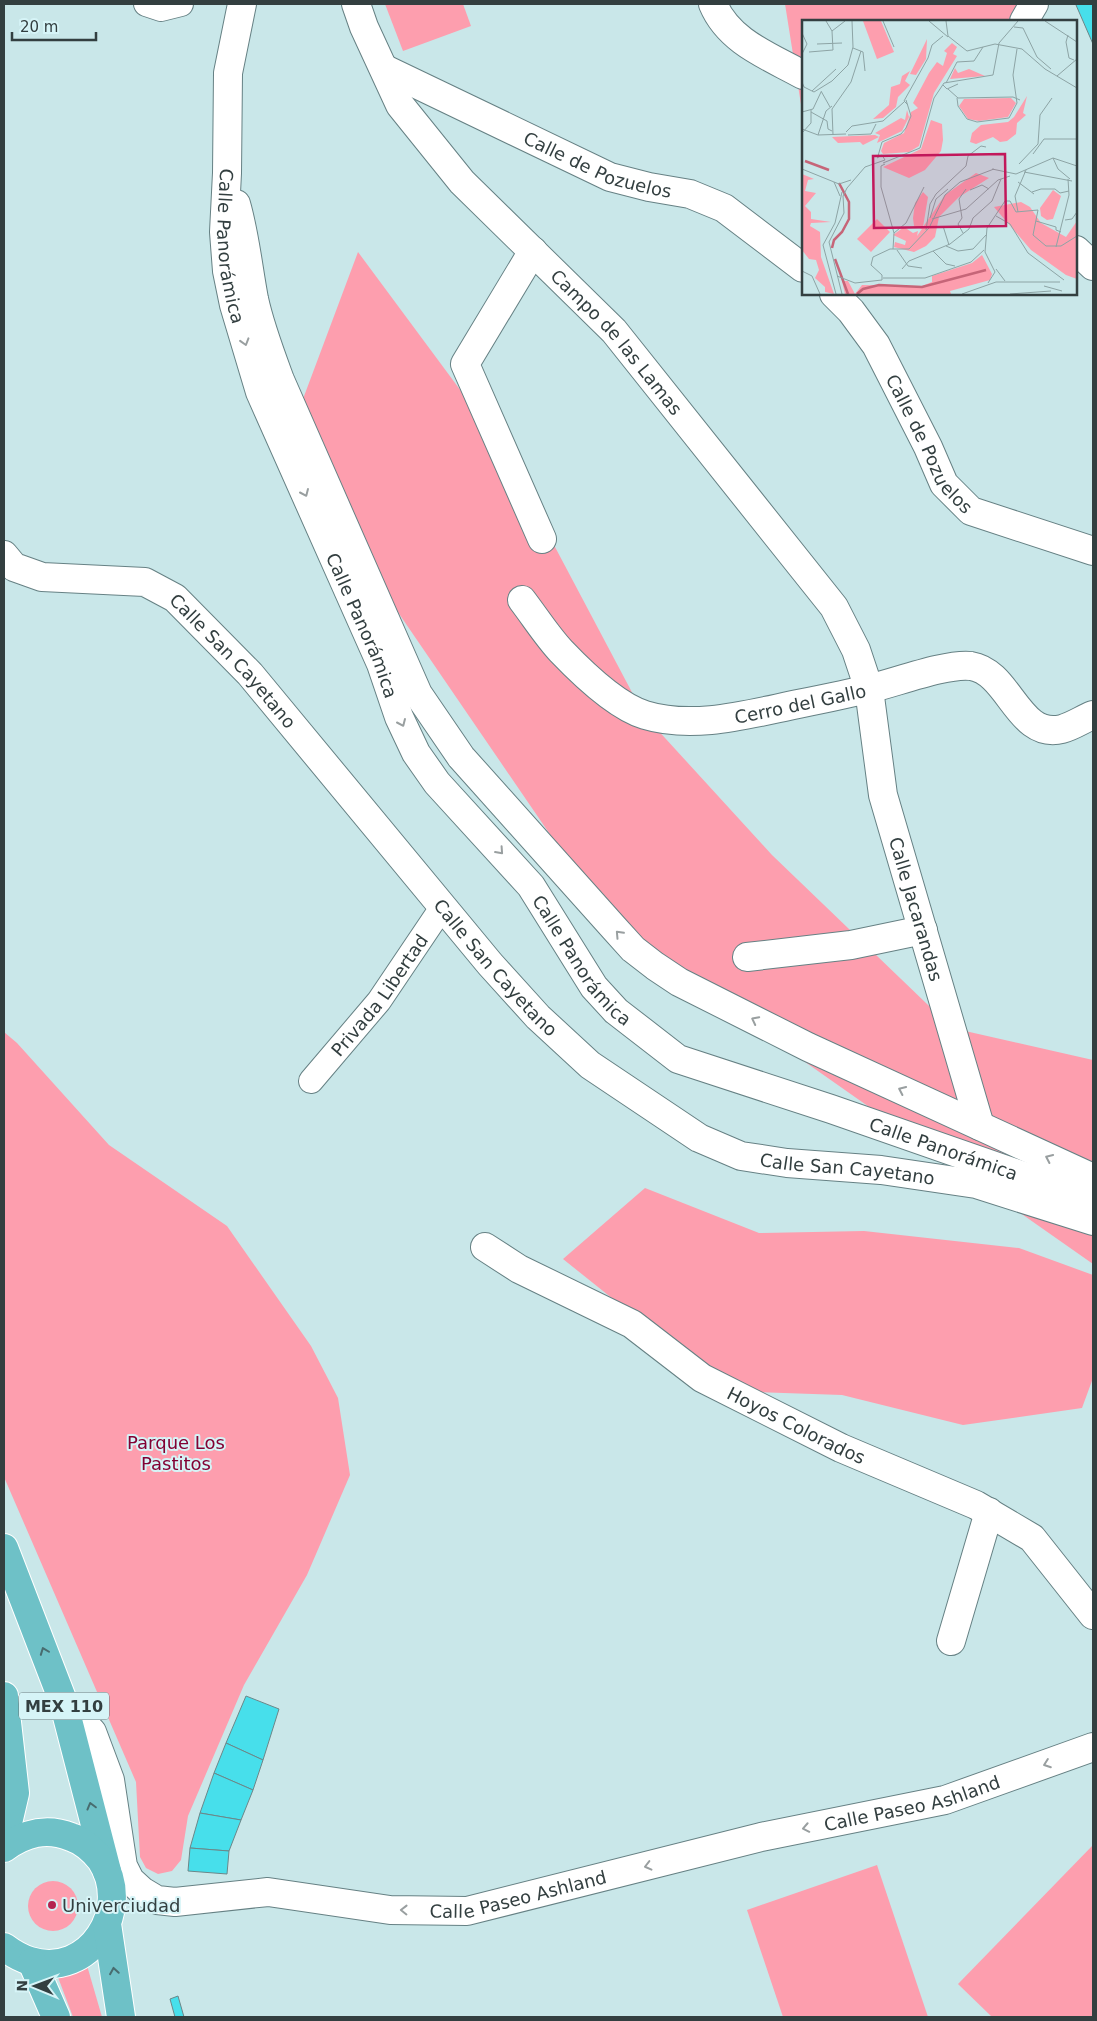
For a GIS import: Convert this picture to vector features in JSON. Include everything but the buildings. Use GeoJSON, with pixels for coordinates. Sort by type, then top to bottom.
{"type":"FeatureCollection","features":[{"type":"Feature","properties":{"kind":"main road","name":"MEX 110"},"geometry":{"type":"LineString","coordinates":[[4,1548],[63,1700],[112,1886],[113,1901],[108,1924],[98,1940],[85,1952],[68,1960],[50,1963],[32,1962],[16,1956],[4,1947]]}},
{"type":"Feature","properties":{"kind":"main road","name":"MEX 110"},"geometry":{"type":"LineString","coordinates":[[4,1696],[15,1793],[4,1840]]}},
{"type":"Feature","properties":{"kind":"main road","name":"MEX 110"},"geometry":{"type":"LineString","coordinates":[[4,1848],[19,1838],[39,1832],[60,1832],[80,1840],[96,1853],[108,1870]]}},
{"type":"Feature","properties":{"kind":"main road","name":"MEX 110"},"geometry":{"type":"LineString","coordinates":[[108,1924],[121,2017]]}},
{"type":"Feature","properties":{"kind":"main road"},"geometry":{"type":"LineString","coordinates":[[32,1962],[56,2017]]}},
{"type":"Feature","properties":{"kind":"street"},"geometry":{"type":"LineString","coordinates":[[146,4],[160,9],[181,4]]}},
{"type":"Feature","properties":{"kind":"street"},"geometry":{"type":"LineString","coordinates":[[227,173],[228,74],[242,4]]}},
{"type":"Feature","properties":{"kind":"street","name":"Campo de las Lamas"},"geometry":{"type":"LineString","coordinates":[[356,4],[364,27],[400,104],[462,182],[614,330],[834,608],[856,650],[869,689]]}},
{"type":"Feature","properties":{"kind":"street"},"geometry":{"type":"LineString","coordinates":[[713,4],[718,14],[744,43],[802,74]]}},
{"type":"Feature","properties":{"kind":"street"},"geometry":{"type":"LineString","coordinates":[[1025,20],[1034,4]]}},
{"type":"Feature","properties":{"kind":"street","name":"Calle de Pozuelos"},"geometry":{"type":"LineString","coordinates":[[384,69],[610,177],[649,187],[690,194],[724,208],[802,267]]}},
{"type":"Feature","properties":{"kind":"street","name":"Calle Panorámica"},"geometry":{"type":"LineString","coordinates":[[227,173],[241,222],[254,300],[264,338],[280,380],[418,694],[461,757],[633,949],[679,982],[808,1047],[1093,1178]]}},
{"type":"Feature","properties":{"kind":"street","name":"Calle Panorámica"},"geometry":{"type":"LineString","coordinates":[[227,173],[224,232],[227,271],[237,314],[260,392],[381,664],[399,717],[416,753],[437,783],[531,886],[594,987],[616,1011],[678,1059],[831,1109],[1076,1194],[1093,1203]]}},
{"type":"Feature","properties":{"kind":"street"},"geometry":{"type":"LineString","coordinates":[[533,251],[465,364],[542,539]]}},
{"type":"Feature","properties":{"kind":"street"},"geometry":{"type":"LineString","coordinates":[[1077,251],[1093,266]]}},
{"type":"Feature","properties":{"kind":"street","name":"Calle de Pozuelos"},"geometry":{"type":"LineString","coordinates":[[835,295],[851,312],[876,345],[928,447],[944,484],[971,511],[1093,551]]}},
{"type":"Feature","properties":{"kind":"street","name":"Calle San Cayetano"},"geometry":{"type":"LineString","coordinates":[[4,555],[14,567],[42,577],[145,582],[175,598],[250,674],[490,964],[538,1017],[590,1065],[699,1138],[741,1156],[787,1163],[881,1170],[976,1184],[1093,1221]]}},
{"type":"Feature","properties":{"kind":"street","name":"Cerro del Gallo"},"geometry":{"type":"LineString","coordinates":[[522,600],[560,650],[591,680],[619,701],[644,715],[678,720],[711,720],[869,689],[952,666],[971,666],[988,671],[1030,721],[1044,730],[1062,729],[1093,715]]}},
{"type":"Feature","properties":{"kind":"street","name":"Calle Jacarandas"},"geometry":{"type":"LineString","coordinates":[[869,689],[883,795],[980,1126]]}},
{"type":"Feature","properties":{"kind":"street","name":"Privada Libertad"},"geometry":{"type":"LineString","coordinates":[[311,1081],[380,1001],[443,906]]}},
{"type":"Feature","properties":{"kind":"street"},"geometry":{"type":"LineString","coordinates":[[747,957],[851,945],[923,930]]}},
{"type":"Feature","properties":{"kind":"street","name":"Hoyos Colorados"},"geometry":{"type":"LineString","coordinates":[[485,1247],[519,1269],[632,1324],[702,1378],[841,1448],[976,1505],[1032,1538],[1093,1616]]}},
{"type":"Feature","properties":{"kind":"street"},"geometry":{"type":"LineString","coordinates":[[951,1641],[989,1512]]}},
{"type":"Feature","properties":{"kind":"street","name":"Calle Paseo Ashland"},"geometry":{"type":"LineString","coordinates":[[63,1700],[92,1732],[110,1780],[124,1866],[130,1880],[142,1891],[157,1900],[175,1902],[268,1892],[390,1910],[467,1911],[761,1837],[945,1800],[1093,1747]]}},
{"type":"Feature","properties":{"kind":"green space"},"geometry":{"type":"Polygon","coordinates":[[[385,4],[463,4],[471,26],[403,51],[385,4]]]}},
{"type":"Feature","properties":{"kind":"green space"},"geometry":{"type":"Polygon","coordinates":[[[785,4],[1028,4],[1007,20],[802,20],[802,111],[785,4]]]}},
{"type":"Feature","properties":{"kind":"green space"},"geometry":{"type":"Polygon","coordinates":[[[358,252],[501,445],[644,715],[772,855],[952,1028],[1093,1060],[1093,1264],[614,928],[285,447],[358,252]]]}},
{"type":"Feature","properties":{"kind":"green space","name":"Parque Los Pastitos"},"geometry":{"type":"Polygon","coordinates":[[[4,1032],[17,1043],[109,1145],[227,1226],[311,1346],[338,1398],[350,1475],[307,1575],[244,1685],[188,1816],[181,1860],[172,1871],[158,1874],[146,1868],[140,1857],[136,1782],[4,1477],[4,1032]]]}},
{"type":"Feature","properties":{"kind":"green space"},"geometry":{"type":"Polygon","coordinates":[[[645,1188],[759,1233],[864,1231],[1019,1248],[1093,1275],[1093,1378],[1082,1408],[963,1425],[842,1395],[728,1391],[563,1259],[645,1188]]]}},
{"type":"Feature","properties":{"kind":"green space"},"geometry":{"type":"Polygon","coordinates":[[[1093,1845],[1093,2017],[992,2017],[958,1984],[1093,1845]]]}},
{"type":"Feature","properties":{"kind":"green space"},"geometry":{"type":"Polygon","coordinates":[[[877,1865],[928,2017],[783,2017],[747,1910],[877,1865]]]}},
{"type":"Feature","properties":{"kind":"green space"},"geometry":{"type":"Polygon","coordinates":[[[53,1881],[63,1883],[71,1888],[76,1896],[78,1906],[76,1916],[71,1924],[63,1929],[53,1931],[43,1929],[35,1924],[30,1916],[28,1906],[30,1896],[35,1888],[43,1883],[53,1881]]]}},
{"type":"Feature","properties":{"kind":"green space"},"geometry":{"type":"Polygon","coordinates":[[[86,1962],[102,2017],[73,2017],[56,1972],[86,1962]]]}},
{"type":"Feature","properties":{"kind":"place","name":"Univerciudad"},"geometry":{"type":"Point","coordinates":[52,1905]}}]}
